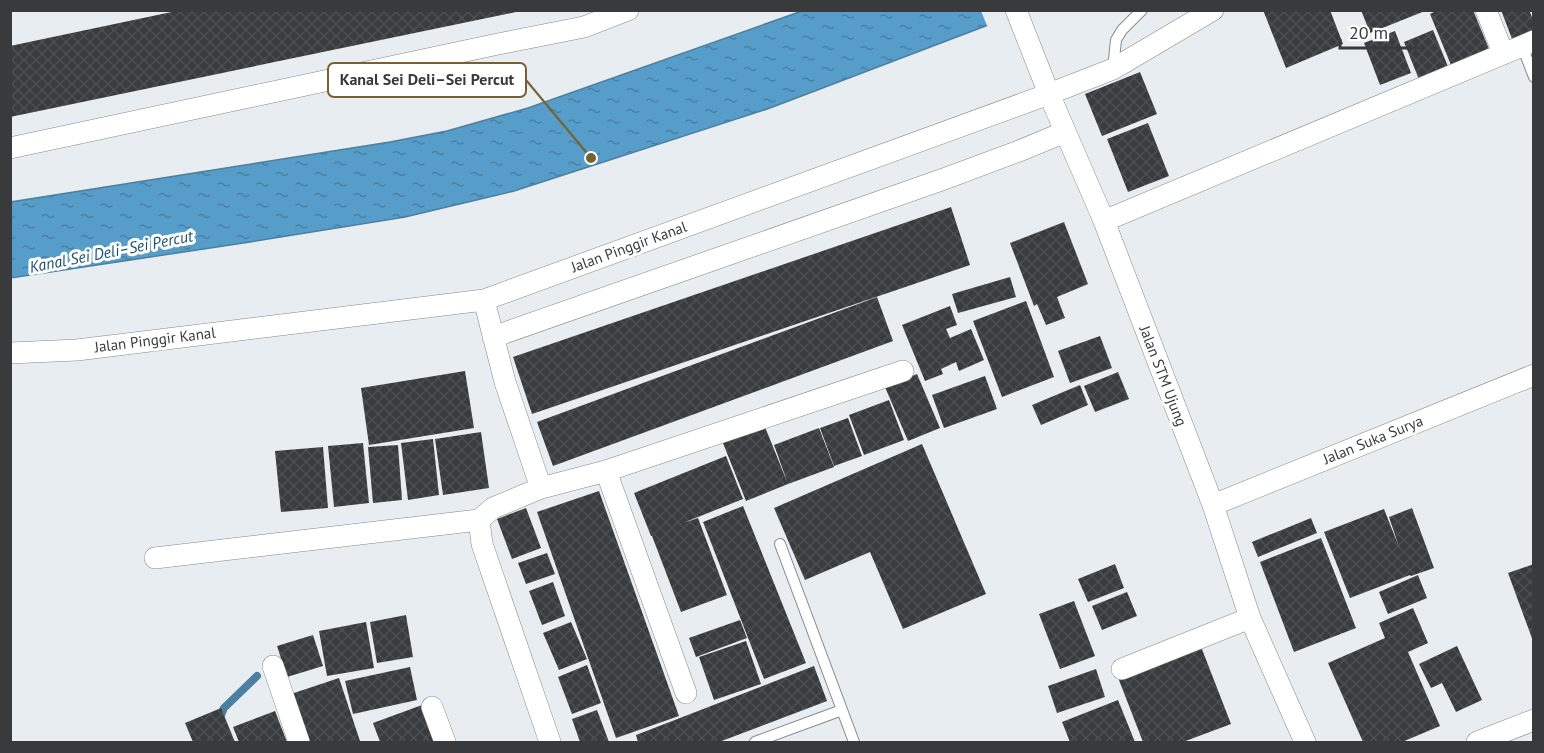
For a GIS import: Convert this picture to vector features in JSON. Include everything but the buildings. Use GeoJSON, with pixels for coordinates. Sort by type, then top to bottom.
{"type":"FeatureCollection","features":[{"type":"Feature","properties":{"kind":"street"},"geometry":{"type":"LineString","coordinates":[[10,148],[486,46],[581,19],[628,10]]}},
{"type":"Feature","properties":{"kind":"street","name":"Jalan STM Ujung"},"geometry":{"type":"LineString","coordinates":[[1016,10],[1104,221],[1213,505],[1250,618],[1305,742]]}},
{"type":"Feature","properties":{"kind":"street","name":"Jalan Pinggir Kanal"},"geometry":{"type":"LineString","coordinates":[[10,354],[77,350],[484,300],[1047,89],[1113,69],[1213,10]]}},
{"type":"Feature","properties":{"kind":"street"},"geometry":{"type":"LineString","coordinates":[[1104,221],[1520,46],[1486,10]]}},
{"type":"Feature","properties":{"kind":"street"},"geometry":{"type":"LineString","coordinates":[[493,337],[933,183],[1065,132]]}},
{"type":"Feature","properties":{"kind":"street"},"geometry":{"type":"LineString","coordinates":[[484,300],[505,382],[541,488]]}},
{"type":"Feature","properties":{"kind":"street"},"geometry":{"type":"LineString","coordinates":[[154,558],[479,520],[493,508],[541,488],[606,471],[903,371]]}},
{"type":"Feature","properties":{"kind":"street","name":"Jalan Suka Surya"},"geometry":{"type":"LineString","coordinates":[[1213,505],[1533,375]]}},
{"type":"Feature","properties":{"kind":"street"},"geometry":{"type":"LineString","coordinates":[[606,471],[686,693]]}},
{"type":"Feature","properties":{"kind":"street"},"geometry":{"type":"LineString","coordinates":[[479,520],[482,544],[550,742]]}},
{"type":"Feature","properties":{"kind":"street"},"geometry":{"type":"LineString","coordinates":[[1122,669],[1250,618]]}},
{"type":"Feature","properties":{"kind":"street"},"geometry":{"type":"LineString","coordinates":[[273,666],[299,742]]}},
{"type":"Feature","properties":{"kind":"street"},"geometry":{"type":"LineString","coordinates":[[432,707],[445,742]]}},
{"type":"Feature","properties":{"kind":"street"},"geometry":{"type":"LineString","coordinates":[[1477,742],[1533,720]]}},
{"type":"Feature","properties":{"kind":"lane"},"geometry":{"type":"LineString","coordinates":[[1113,69],[1116,40],[1122,30],[1142,10]]}},
{"type":"Feature","properties":{"kind":"lane"},"geometry":{"type":"LineString","coordinates":[[1520,46],[1533,77]]}},
{"type":"Feature","properties":{"kind":"lane"},"geometry":{"type":"LineString","coordinates":[[780,544],[854,742]]}},
{"type":"Feature","properties":{"kind":"lane"},"geometry":{"type":"LineString","coordinates":[[755,742],[842,710]]}},
{"type":"Feature","properties":{"kind":"water"},"geometry":{"type":"Polygon","coordinates":[[[802,11],[1025,11],[770,108],[514,191],[405,217],[11,278],[11,202],[447,131],[528,108],[802,11]]]}},
{"type":"Feature","properties":{"kind":"pier"},"geometry":{"type":"Polygon","coordinates":[[[1028,10],[1026,13],[988,28],[981,11],[1028,10]]]}},
{"type":"Feature","properties":{"kind":"waterway"},"geometry":{"type":"LineString","coordinates":[[219,720],[224,708],[257,676]]}},
{"type":"Feature","properties":{"kind":"place","name":"Kanal Sei Deli–Sei Percut"},"geometry":{"type":"Point","coordinates":[591,158]}}]}
